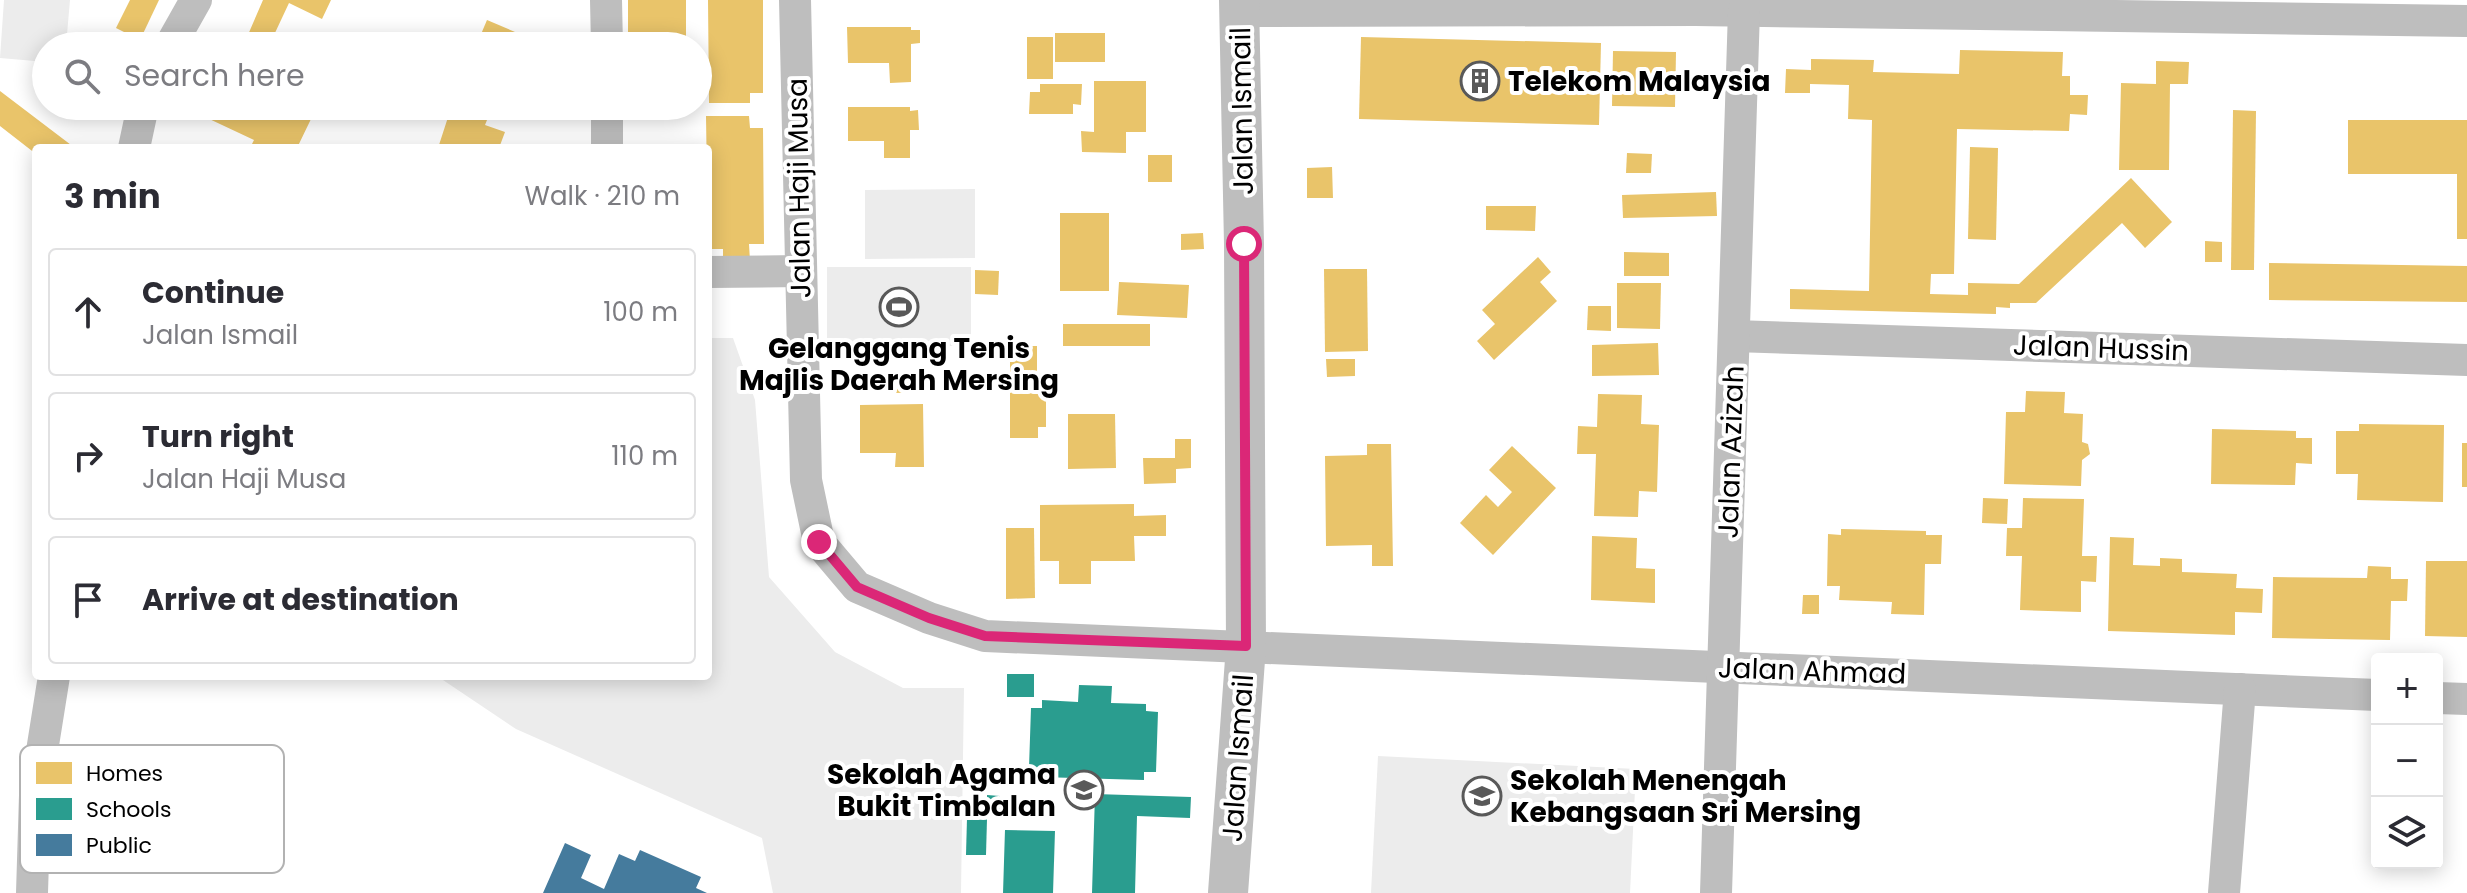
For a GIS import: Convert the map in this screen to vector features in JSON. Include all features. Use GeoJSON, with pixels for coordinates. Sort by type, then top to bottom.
{"type":"FeatureCollection","features":[{"type":"Feature","properties":{"kind":"street"},"geometry":{"type":"LineString","coordinates":[[178,32],[196,0]]}},
{"type":"Feature","properties":{"kind":"street"},"geometry":{"type":"LineString","coordinates":[[606,0],[607,32]]}},
{"type":"Feature","properties":{"kind":"street","name":"Jalan Haji Musa"},"geometry":{"type":"LineString","coordinates":[[795,0],[806,480],[819,542],[857,587],[929,618],[985,636],[1246,646]]}},
{"type":"Feature","properties":{"kind":"street"},"geometry":{"type":"LineString","coordinates":[[1240,6],[1698,5],[1744,10],[2467,21]]}},
{"type":"Feature","properties":{"kind":"street","name":"Jalan Ismail"},"geometry":{"type":"LineString","coordinates":[[1228,893],[1246,646],[1240,6]]}},
{"type":"Feature","properties":{"kind":"street","name":"Jalan Azizah"},"geometry":{"type":"LineString","coordinates":[[1716,893],[1744,10]]}},
{"type":"Feature","properties":{"kind":"street"},"geometry":{"type":"LineString","coordinates":[[135,144],[140,120]]}},
{"type":"Feature","properties":{"kind":"street"},"geometry":{"type":"LineString","coordinates":[[607,120],[607,144]]}},
{"type":"Feature","properties":{"kind":"street"},"geometry":{"type":"LineString","coordinates":[[712,272],[801,271]]}},
{"type":"Feature","properties":{"kind":"street","name":"Jalan Hussin"},"geometry":{"type":"LineString","coordinates":[[1734,336],[2467,360]]}},
{"type":"Feature","properties":{"kind":"street","name":"Jalan Ahmad"},"geometry":{"type":"LineString","coordinates":[[1246,646],[2371,695]]}},
{"type":"Feature","properties":{"kind":"street"},"geometry":{"type":"LineString","coordinates":[[43,745],[53,680]]}},
{"type":"Feature","properties":{"kind":"street"},"geometry":{"type":"LineString","coordinates":[[2224,893],[2240,689]]}},
{"type":"Feature","properties":{"kind":"street"},"geometry":{"type":"LineString","coordinates":[[2443,698],[2467,699]]}},
{"type":"Feature","properties":{"kind":"street"},"geometry":{"type":"LineString","coordinates":[[32,893],[33,873]]}},
{"type":"Feature","properties":{"kind":"shaded area"},"geometry":{"type":"Polygon","coordinates":[[[4,0],[70,0],[67,32],[32,32],[32,61],[0,58],[4,0]]]}},
{"type":"Feature","properties":{"kind":"shaded area"},"geometry":{"type":"Polygon","coordinates":[[[975,189],[975,258],[865,259],[865,190],[975,189]]]}},
{"type":"Feature","properties":{"kind":"shaded area","name":"Gelanggang Tenis Majlis Daerah Mersing"},"geometry":{"type":"Polygon","coordinates":[[[827,267],[971,267],[971,346],[827,346],[827,267]]]}},
{"type":"Feature","properties":{"kind":"shaded area"},"geometry":{"type":"Polygon","coordinates":[[[712,338],[733,338],[755,400],[769,577],[835,652],[903,688],[964,688],[961,893],[773,893],[762,838],[516,729],[443,680],[712,680],[712,338]]]}},
{"type":"Feature","properties":{"kind":"shaded area"},"geometry":{"type":"Polygon","coordinates":[[[1378,756],[1636,769],[1630,893],[1371,893],[1378,756]]]}},
{"type":"Feature","properties":{"kind":"building: Homes"},"geometry":{"type":"Polygon","coordinates":[[[130,0],[159,0],[144,32],[124,32],[116,28],[130,0]]]}},
{"type":"Feature","properties":{"kind":"building: Homes"},"geometry":{"type":"Polygon","coordinates":[[[263,0],[331,0],[322,19],[289,3],[275,32],[249,32],[263,0]]]}},
{"type":"Feature","properties":{"kind":"building: Homes"},"geometry":{"type":"Polygon","coordinates":[[[628,0],[686,0],[686,32],[628,32],[628,0]]]}},
{"type":"Feature","properties":{"kind":"building: Homes"},"geometry":{"type":"Polygon","coordinates":[[[708,0],[763,0],[763,93],[750,93],[750,103],[712,103],[712,32],[708,32],[708,0]]]}},
{"type":"Feature","properties":{"kind":"building: Homes"},"geometry":{"type":"Polygon","coordinates":[[[487,20],[515,32],[482,32],[487,20]]]}},
{"type":"Feature","properties":{"kind":"building: Homes"},"geometry":{"type":"Polygon","coordinates":[[[847,27],[911,27],[911,30],[920,30],[920,43],[911,44],[911,82],[890,83],[889,63],[848,63],[847,27]]]}},
{"type":"Feature","properties":{"kind":"building: Homes"},"geometry":{"type":"Polygon","coordinates":[[[1055,33],[1105,33],[1105,62],[1055,62],[1055,33]]]}},
{"type":"Feature","properties":{"kind":"building: Homes"},"geometry":{"type":"Polygon","coordinates":[[[1027,37],[1053,37],[1053,79],[1027,79],[1027,37]]]}},
{"type":"Feature","properties":{"kind":"building: Homes","name":"Telekom Malaysia"},"geometry":{"type":"Polygon","coordinates":[[[1361,37],[1601,43],[1599,125],[1359,119],[1361,37]]]}},
{"type":"Feature","properties":{"kind":"building: Homes"},"geometry":{"type":"Polygon","coordinates":[[[1960,50],[2063,52],[2062,76],[2070,76],[2070,95],[2088,95],[2087,115],[2070,114],[2069,131],[1957,129],[1954,274],[1931,274],[1930,294],[1968,295],[1968,283],[2019,284],[2131,178],[2172,222],[2145,248],[2122,223],[2036,303],[2010,303],[2010,308],[1996,307],[1996,314],[1790,309],[1790,289],[1869,291],[1872,120],[1848,119],[1849,85],[1810,84],[1810,93],[1785,93],[1786,69],[1811,70],[1811,59],[1874,60],[1873,72],[1959,74],[1960,50]]]}},
{"type":"Feature","properties":{"kind":"building: Homes"},"geometry":{"type":"Polygon","coordinates":[[[1613,51],[1676,52],[1675,107],[1612,106],[1613,51]]]}},
{"type":"Feature","properties":{"kind":"building: Homes"},"geometry":{"type":"Polygon","coordinates":[[[2156,61],[2189,62],[2188,84],[2170,84],[2169,170],[2119,170],[2121,83],[2156,84],[2156,61]]]}},
{"type":"Feature","properties":{"kind":"building: Homes"},"geometry":{"type":"Polygon","coordinates":[[[1094,81],[1146,81],[1146,132],[1126,132],[1126,153],[1082,152],[1081,131],[1094,132],[1094,81]]]}},
{"type":"Feature","properties":{"kind":"building: Homes"},"geometry":{"type":"Polygon","coordinates":[[[1040,84],[1082,84],[1081,105],[1073,104],[1073,114],[1029,114],[1030,92],[1040,92],[1040,84]]]}},
{"type":"Feature","properties":{"kind":"building: Homes"},"geometry":{"type":"Polygon","coordinates":[[[0,91],[32,115],[32,120],[38,120],[70,144],[32,144],[32,151],[0,126],[0,91]]]}},
{"type":"Feature","properties":{"kind":"building: Homes"},"geometry":{"type":"Polygon","coordinates":[[[848,107],[910,107],[910,111],[918,110],[919,130],[910,130],[910,158],[884,158],[884,141],[848,141],[848,107]]]}},
{"type":"Feature","properties":{"kind":"building: Homes"},"geometry":{"type":"Polygon","coordinates":[[[2233,110],[2256,111],[2254,270],[2231,270],[2233,110]]]}},
{"type":"Feature","properties":{"kind":"building: Homes"},"geometry":{"type":"Polygon","coordinates":[[[712,116],[749,116],[750,128],[763,128],[764,244],[749,244],[750,261],[723,261],[723,249],[712,249],[712,144],[706,144],[706,120],[712,120],[712,116]]]}},
{"type":"Feature","properties":{"kind":"building: Homes"},"geometry":{"type":"Polygon","coordinates":[[[211,120],[311,120],[299,144],[252,144],[254,140],[211,120]]]}},
{"type":"Feature","properties":{"kind":"building: Homes"},"geometry":{"type":"Polygon","coordinates":[[[447,120],[487,120],[485,125],[505,132],[500,144],[439,144],[447,120]]]}},
{"type":"Feature","properties":{"kind":"building: Homes"},"geometry":{"type":"Polygon","coordinates":[[[2348,120],[2467,120],[2467,239],[2457,239],[2457,174],[2348,174],[2348,120]]]}},
{"type":"Feature","properties":{"kind":"building: Homes"},"geometry":{"type":"Polygon","coordinates":[[[1970,147],[1998,148],[1996,240],[1968,239],[1970,147]]]}},
{"type":"Feature","properties":{"kind":"building: Homes"},"geometry":{"type":"Polygon","coordinates":[[[1627,153],[1652,154],[1651,173],[1626,173],[1627,153]]]}},
{"type":"Feature","properties":{"kind":"building: Homes"},"geometry":{"type":"Polygon","coordinates":[[[1148,155],[1172,155],[1172,182],[1148,182],[1148,155]]]}},
{"type":"Feature","properties":{"kind":"building: Homes"},"geometry":{"type":"Polygon","coordinates":[[[1332,167],[1333,198],[1307,198],[1307,168],[1332,167]]]}},
{"type":"Feature","properties":{"kind":"building: Homes"},"geometry":{"type":"Polygon","coordinates":[[[1716,192],[1717,216],[1623,218],[1622,195],[1716,192]]]}},
{"type":"Feature","properties":{"kind":"building: Homes"},"geometry":{"type":"Polygon","coordinates":[[[1486,206],[1536,206],[1535,231],[1486,230],[1486,206]]]}},
{"type":"Feature","properties":{"kind":"building: Homes"},"geometry":{"type":"Polygon","coordinates":[[[1060,213],[1109,213],[1109,291],[1060,291],[1060,213]]]}},
{"type":"Feature","properties":{"kind":"building: Homes"},"geometry":{"type":"Polygon","coordinates":[[[1203,233],[1204,249],[1181,250],[1181,234],[1203,233]]]}},
{"type":"Feature","properties":{"kind":"building: Homes"},"geometry":{"type":"Polygon","coordinates":[[[2205,241],[2222,242],[2222,262],[2205,262],[2205,241]]]}},
{"type":"Feature","properties":{"kind":"building: Homes"},"geometry":{"type":"Polygon","coordinates":[[[1624,252],[1669,253],[1669,276],[1624,276],[1624,252]]]}},
{"type":"Feature","properties":{"kind":"building: Homes"},"geometry":{"type":"Polygon","coordinates":[[[1538,257],[1551,272],[1540,282],[1557,301],[1494,360],[1477,341],[1495,324],[1482,310],[1538,257]]]}},
{"type":"Feature","properties":{"kind":"building: Homes"},"geometry":{"type":"Polygon","coordinates":[[[2269,263],[2467,266],[2467,302],[2269,300],[2269,263]]]}},
{"type":"Feature","properties":{"kind":"building: Homes"},"geometry":{"type":"Polygon","coordinates":[[[1324,269],[1367,269],[1368,351],[1325,352],[1324,269]]]}},
{"type":"Feature","properties":{"kind":"building: Homes"},"geometry":{"type":"Polygon","coordinates":[[[975,270],[999,271],[998,295],[975,294],[975,270]]]}},
{"type":"Feature","properties":{"kind":"building: Homes"},"geometry":{"type":"Polygon","coordinates":[[[1119,282],[1189,285],[1187,318],[1117,315],[1119,282]]]}},
{"type":"Feature","properties":{"kind":"building: Homes"},"geometry":{"type":"Polygon","coordinates":[[[1617,283],[1661,283],[1660,329],[1617,328],[1617,283]]]}},
{"type":"Feature","properties":{"kind":"building: Homes"},"geometry":{"type":"Polygon","coordinates":[[[1588,306],[1611,306],[1611,331],[1587,330],[1588,306]]]}},
{"type":"Feature","properties":{"kind":"building: Homes"},"geometry":{"type":"Polygon","coordinates":[[[1063,324],[1150,324],[1150,346],[1063,346],[1063,324]]]}},
{"type":"Feature","properties":{"kind":"building: Homes"},"geometry":{"type":"Polygon","coordinates":[[[1658,343],[1659,375],[1592,376],[1592,345],[1658,343]]]}},
{"type":"Feature","properties":{"kind":"building: Homes"},"geometry":{"type":"Polygon","coordinates":[[[1010,346],[1037,346],[1037,373],[1046,373],[1046,427],[1038,427],[1038,438],[1010,438],[1010,346]]]}},
{"type":"Feature","properties":{"kind":"building: Homes"},"geometry":{"type":"Polygon","coordinates":[[[1326,359],[1355,359],[1355,376],[1327,377],[1326,359]]]}},
{"type":"Feature","properties":{"kind":"building: Homes"},"geometry":{"type":"Polygon","coordinates":[[[895,372],[924,372],[924,392],[896,393],[895,372]]]}},
{"type":"Feature","properties":{"kind":"building: Homes"},"geometry":{"type":"Polygon","coordinates":[[[2026,391],[2065,392],[2064,413],[2083,414],[2082,442],[2088,444],[2090,454],[2082,460],[2081,486],[2004,484],[2006,412],[2025,412],[2026,391]]]}},
{"type":"Feature","properties":{"kind":"building: Homes"},"geometry":{"type":"Polygon","coordinates":[[[1598,394],[1642,395],[1641,424],[1659,425],[1657,492],[1639,491],[1638,517],[1594,516],[1596,454],[1577,454],[1578,426],[1597,427],[1598,394]]]}},
{"type":"Feature","properties":{"kind":"building: Homes"},"geometry":{"type":"Polygon","coordinates":[[[923,404],[924,467],[895,467],[896,453],[860,453],[860,405],[923,404]]]}},
{"type":"Feature","properties":{"kind":"building: Homes"},"geometry":{"type":"Polygon","coordinates":[[[1068,414],[1115,414],[1116,468],[1068,469],[1068,414]]]}},
{"type":"Feature","properties":{"kind":"building: Homes"},"geometry":{"type":"Polygon","coordinates":[[[2359,424],[2444,425],[2443,502],[2357,500],[2358,474],[2336,474],[2336,431],[2359,431],[2359,424]]]}},
{"type":"Feature","properties":{"kind":"building: Homes"},"geometry":{"type":"Polygon","coordinates":[[[2212,429],[2296,431],[2296,438],[2312,438],[2312,464],[2296,463],[2295,485],[2211,484],[2212,429]]]}},
{"type":"Feature","properties":{"kind":"building: Homes"},"geometry":{"type":"Polygon","coordinates":[[[1175,439],[1191,439],[1191,468],[1176,469],[1176,483],[1144,484],[1143,458],[1175,458],[1175,439]]]}},
{"type":"Feature","properties":{"kind":"building: Homes"},"geometry":{"type":"Polygon","coordinates":[[[2462,443],[2467,443],[2467,487],[2462,487],[2462,443]]]}},
{"type":"Feature","properties":{"kind":"building: Homes"},"geometry":{"type":"Polygon","coordinates":[[[1367,444],[1391,444],[1393,566],[1372,566],[1372,545],[1326,546],[1325,456],[1367,455],[1367,444]]]}},
{"type":"Feature","properties":{"kind":"building: Homes"},"geometry":{"type":"Polygon","coordinates":[[[1512,446],[1556,488],[1493,555],[1460,523],[1486,495],[1498,507],[1512,492],[1489,470],[1512,446]]]}},
{"type":"Feature","properties":{"kind":"building: Homes"},"geometry":{"type":"Polygon","coordinates":[[[1983,498],[2008,499],[2007,524],[1982,523],[1983,498]]]}},
{"type":"Feature","properties":{"kind":"building: Homes"},"geometry":{"type":"Polygon","coordinates":[[[2023,498],[2084,499],[2082,556],[2097,556],[2096,582],[2081,581],[2081,612],[2020,610],[2022,556],[2006,556],[2007,528],[2022,528],[2023,498]]]}},
{"type":"Feature","properties":{"kind":"building: Homes"},"geometry":{"type":"Polygon","coordinates":[[[1134,504],[1134,516],[1166,515],[1166,536],[1134,536],[1135,561],[1091,561],[1091,584],[1059,584],[1059,561],[1040,561],[1040,505],[1134,504]]]}},
{"type":"Feature","properties":{"kind":"building: Homes"},"geometry":{"type":"Polygon","coordinates":[[[1006,528],[1034,528],[1035,598],[1006,599],[1006,528]]]}},
{"type":"Feature","properties":{"kind":"building: Homes"},"geometry":{"type":"Polygon","coordinates":[[[1841,529],[1926,531],[1926,535],[1942,535],[1941,564],[1925,564],[1924,615],[1891,614],[1892,602],[1839,600],[1840,586],[1827,586],[1828,534],[1841,535],[1841,529]]]}},
{"type":"Feature","properties":{"kind":"building: Homes"},"geometry":{"type":"Polygon","coordinates":[[[1592,536],[1637,538],[1636,568],[1655,569],[1655,603],[1591,600],[1592,536]]]}},
{"type":"Feature","properties":{"kind":"building: Homes"},"geometry":{"type":"Polygon","coordinates":[[[2110,537],[2134,538],[2133,565],[2160,566],[2160,558],[2182,559],[2182,572],[2237,574],[2236,588],[2263,589],[2262,613],[2235,612],[2235,635],[2108,631],[2110,537]]]}},
{"type":"Feature","properties":{"kind":"building: Homes"},"geometry":{"type":"Polygon","coordinates":[[[2426,561],[2467,561],[2467,637],[2425,636],[2426,561]]]}},
{"type":"Feature","properties":{"kind":"building: Homes"},"geometry":{"type":"Polygon","coordinates":[[[2368,566],[2391,567],[2391,579],[2408,579],[2407,601],[2391,601],[2390,640],[2272,638],[2273,577],[2367,578],[2368,566]]]}},
{"type":"Feature","properties":{"kind":"building: Homes"},"geometry":{"type":"Polygon","coordinates":[[[1803,595],[1819,595],[1819,614],[1802,614],[1803,595]]]}},
{"type":"Feature","properties":{"kind":"building: Schools"},"geometry":{"type":"Polygon","coordinates":[[[1007,674],[1034,674],[1034,697],[1007,697],[1007,674]]]}},
{"type":"Feature","properties":{"kind":"building: Schools"},"geometry":{"type":"Polygon","coordinates":[[[1079,685],[1112,686],[1111,703],[1146,704],[1146,711],[1158,712],[1156,772],[1144,772],[1144,780],[1040,777],[1040,768],[1029,768],[1031,708],[1042,708],[1042,700],[1078,702],[1079,685]]]}},
{"type":"Feature","properties":{"kind":"building: Schools"},"geometry":{"type":"Polygon","coordinates":[[[1095,794],[1191,797],[1190,818],[1137,816],[1135,893],[1092,893],[1095,794]]]}},
{"type":"Feature","properties":{"kind":"building: Schools"},"geometry":{"type":"Polygon","coordinates":[[[987,795],[1000,796],[1000,813],[987,812],[987,795]]]}},
{"type":"Feature","properties":{"kind":"building: Schools"},"geometry":{"type":"Polygon","coordinates":[[[967,818],[987,819],[986,855],[966,855],[967,818]]]}},
{"type":"Feature","properties":{"kind":"building: Schools"},"geometry":{"type":"Polygon","coordinates":[[[1005,830],[1055,831],[1053,893],[1003,893],[1005,830]]]}},
{"type":"Feature","properties":{"kind":"building: Public"},"geometry":{"type":"Polygon","coordinates":[[[565,843],[591,855],[581,878],[604,889],[619,854],[635,861],[640,850],[701,877],[696,888],[707,893],[543,893],[565,843]]]}},
{"type":"Feature","properties":{"kind":"place","name":"Telekom Malaysia"},"geometry":{"type":"Point","coordinates":[1480,81]}},
{"type":"Feature","properties":{"kind":"place","name":"Gelanggang Tenis Majlis Daerah Mersing"},"geometry":{"type":"Point","coordinates":[899,307]}},
{"type":"Feature","properties":{"kind":"place","name":"Sekolah Agama Bukit Timbalan"},"geometry":{"type":"Point","coordinates":[1084,790]}},
{"type":"Feature","properties":{"kind":"place","name":"Sekolah Menengah Kebangsaan Sri Mersing"},"geometry":{"type":"Point","coordinates":[1482,796]}},
{"type":"Feature","properties":{"kind":"route"},"geometry":{"type":"LineString","coordinates":[[819,542],[857,587],[929,618],[985,636],[1246,646],[1244,244]]}}]}
